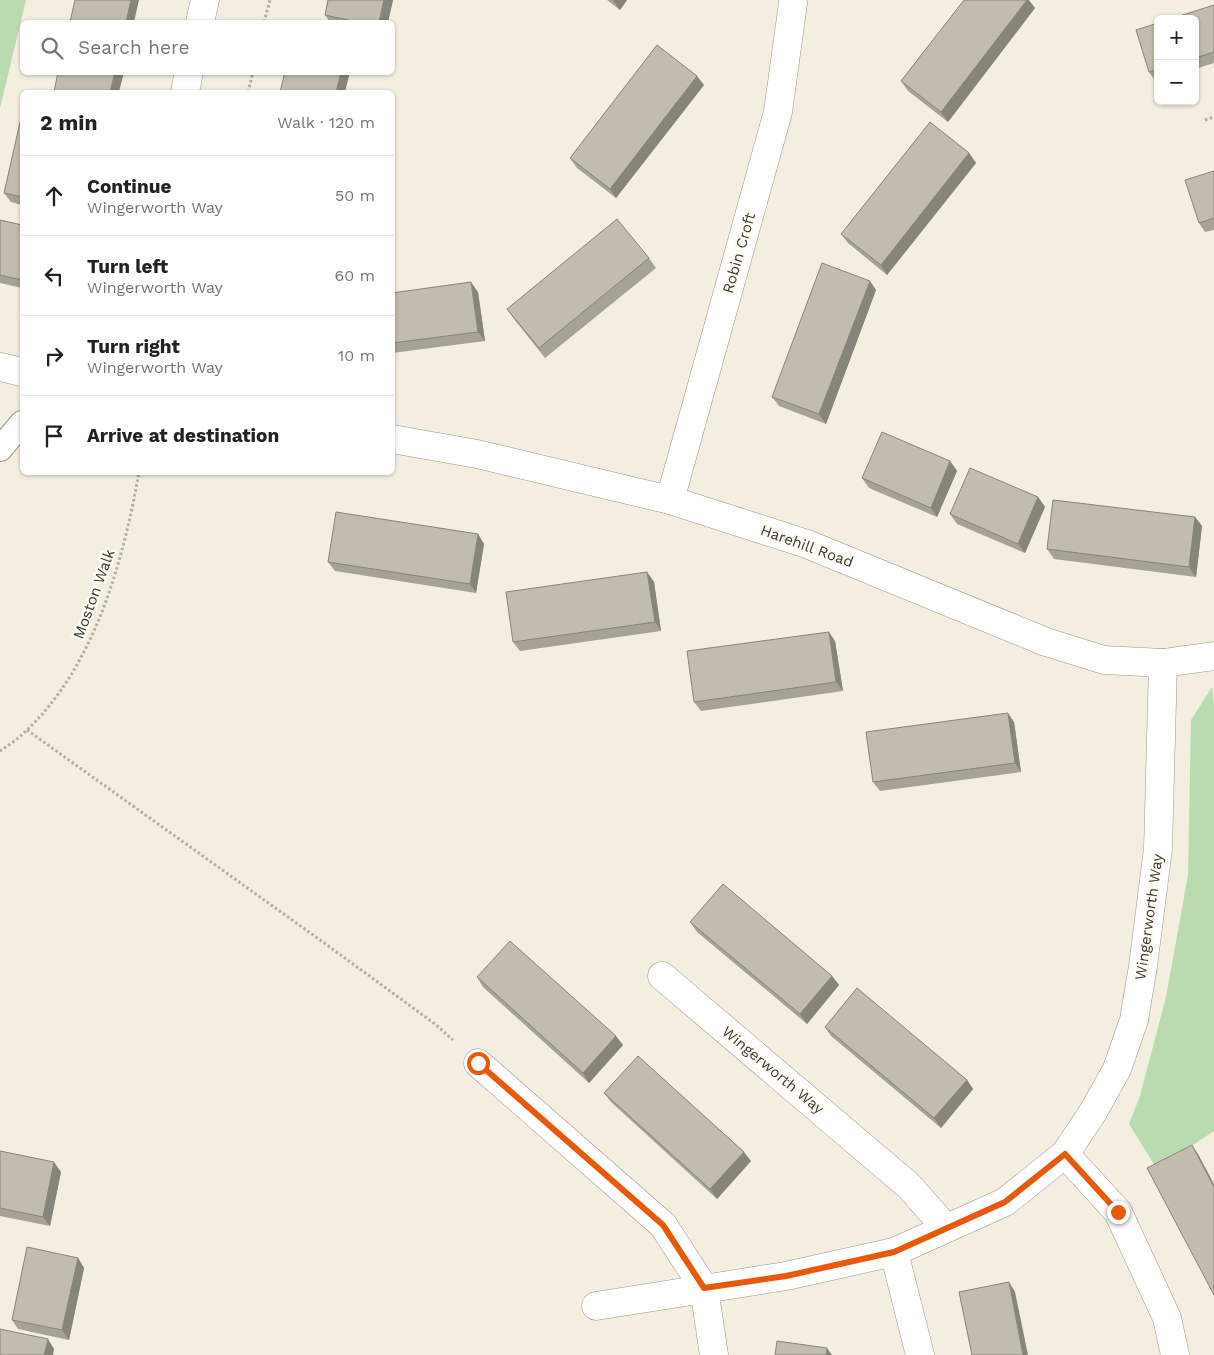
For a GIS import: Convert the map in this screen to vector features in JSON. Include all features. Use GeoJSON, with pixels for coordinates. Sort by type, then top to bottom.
{"type":"FeatureCollection","features":[{"type":"Feature","properties":{"kind":"street"},"geometry":{"type":"LineString","coordinates":[[200,20],[205,0]]}},
{"type":"Feature","properties":{"kind":"street","name":"Robin Croft"},"geometry":{"type":"LineString","coordinates":[[670,500],[778,112],[793,3]]}},
{"type":"Feature","properties":{"kind":"street"},"geometry":{"type":"LineString","coordinates":[[185,90],[188,75]]}},
{"type":"Feature","properties":{"kind":"street"},"geometry":{"type":"LineString","coordinates":[[0,367],[20,372]]}},
{"type":"Feature","properties":{"kind":"street","name":"Harehill Road"},"geometry":{"type":"LineString","coordinates":[[395,440],[477,454],[670,500],[807,544],[1046,642],[1104,660],[1164,663],[1214,656]]}},
{"type":"Feature","properties":{"kind":"street","name":"Wingerworth Way"},"geometry":{"type":"LineString","coordinates":[[596,1306],[786,1276],[894,1252],[1005,1202],[1065,1154],[1117,1069],[1134,1020],[1158,849],[1164,663]]}},
{"type":"Feature","properties":{"kind":"street","name":"Wingerworth Way"},"geometry":{"type":"LineString","coordinates":[[662,976],[909,1186],[946,1228]]}},
{"type":"Feature","properties":{"kind":"street"},"geometry":{"type":"LineString","coordinates":[[478,1063],[663,1225],[704,1288],[714,1355]]}},
{"type":"Feature","properties":{"kind":"street"},"geometry":{"type":"LineString","coordinates":[[1065,1154],[1118,1212],[1167,1318],[1175,1355]]}},
{"type":"Feature","properties":{"kind":"street"},"geometry":{"type":"LineString","coordinates":[[894,1252],[920,1355]]}},
{"type":"Feature","properties":{"kind":"lane"},"geometry":{"type":"LineString","coordinates":[[0,449],[20,425]]}},
{"type":"Feature","properties":{"kind":"path"},"geometry":{"type":"LineString","coordinates":[[265,20],[270,0]]}},
{"type":"Feature","properties":{"kind":"path"},"geometry":{"type":"LineString","coordinates":[[248,90],[252,75]]}},
{"type":"Feature","properties":{"kind":"path"},"geometry":{"type":"LineString","coordinates":[[1205,120],[1214,117]]}},
{"type":"Feature","properties":{"kind":"path","name":"Moston Walk"},"geometry":{"type":"LineString","coordinates":[[0,751],[27,730],[68,682],[96,630],[130,520],[138,475]]}},
{"type":"Feature","properties":{"kind":"path"},"geometry":{"type":"LineString","coordinates":[[27,730],[389,990],[435,1024],[478,1063]]}},
{"type":"Feature","properties":{"kind":"green space"},"geometry":{"type":"Polygon","coordinates":[[[0,0],[26,0],[20,20],[0,108],[0,0]]]}},
{"type":"Feature","properties":{"kind":"green space"},"geometry":{"type":"Polygon","coordinates":[[[1212,687],[1214,704],[1214,1131],[1157,1169],[1129,1124],[1140,1096],[1166,997],[1188,875],[1191,720],[1212,687]]]}},
{"type":"Feature","properties":{"kind":"building"},"geometry":{"type":"Polygon","coordinates":[[[75,0],[131,0],[126,20],[70,20],[75,0]]]}},
{"type":"Feature","properties":{"kind":"building"},"geometry":{"type":"Polygon","coordinates":[[[328,0],[384,0],[379,20],[348,20],[325,15],[328,0]]]}},
{"type":"Feature","properties":{"kind":"building"},"geometry":{"type":"Polygon","coordinates":[[[964,0],[1027,0],[941,112],[901,81],[964,0]]]}},
{"type":"Feature","properties":{"kind":"building"},"geometry":{"type":"Polygon","coordinates":[[[1214,5],[1214,52],[1199,57],[1199,15],[1183,15],[1214,5]]]}},
{"type":"Feature","properties":{"kind":"building"},"geometry":{"type":"Polygon","coordinates":[[[1154,24],[1154,70],[1149,72],[1136,30],[1154,24]]]}},
{"type":"Feature","properties":{"kind":"building"},"geometry":{"type":"Polygon","coordinates":[[[657,45],[697,76],[610,189],[570,158],[657,45]]]}},
{"type":"Feature","properties":{"kind":"building"},"geometry":{"type":"Polygon","coordinates":[[[57,75],[114,75],[110,90],[54,90],[57,75]]]}},
{"type":"Feature","properties":{"kind":"building"},"geometry":{"type":"Polygon","coordinates":[[[284,75],[340,75],[336,90],[280,90],[284,75]]]}},
{"type":"Feature","properties":{"kind":"building"},"geometry":{"type":"Polygon","coordinates":[[[20,122],[20,197],[4,193],[20,122]]]}},
{"type":"Feature","properties":{"kind":"building"},"geometry":{"type":"Polygon","coordinates":[[[930,122],[969,153],[881,265],[841,234],[930,122]]]}},
{"type":"Feature","properties":{"kind":"building"},"geometry":{"type":"Polygon","coordinates":[[[1214,171],[1214,218],[1199,223],[1185,180],[1214,171]]]}},
{"type":"Feature","properties":{"kind":"building"},"geometry":{"type":"Polygon","coordinates":[[[617,219],[649,258],[539,348],[507,309],[617,219]]]}},
{"type":"Feature","properties":{"kind":"building"},"geometry":{"type":"Polygon","coordinates":[[[0,220],[20,225],[20,280],[0,275],[0,220]]]}},
{"type":"Feature","properties":{"kind":"building"},"geometry":{"type":"Polygon","coordinates":[[[822,263],[870,281],[819,414],[772,397],[822,263]]]}},
{"type":"Feature","properties":{"kind":"building"},"geometry":{"type":"Polygon","coordinates":[[[471,282],[478,332],[395,343],[395,293],[471,282]]]}},
{"type":"Feature","properties":{"kind":"building"},"geometry":{"type":"Polygon","coordinates":[[[882,432],[950,461],[931,508],[862,478],[882,432]]]}},
{"type":"Feature","properties":{"kind":"building"},"geometry":{"type":"Polygon","coordinates":[[[970,468],[1038,497],[1018,544],[950,514],[970,468]]]}},
{"type":"Feature","properties":{"kind":"building"},"geometry":{"type":"Polygon","coordinates":[[[1053,500],[1195,517],[1189,567],[1047,549],[1053,500]]]}},
{"type":"Feature","properties":{"kind":"building"},"geometry":{"type":"Polygon","coordinates":[[[336,512],[478,534],[470,584],[328,562],[336,512]]]}},
{"type":"Feature","properties":{"kind":"building"},"geometry":{"type":"Polygon","coordinates":[[[647,572],[655,622],[513,642],[506,592],[647,572]]]}},
{"type":"Feature","properties":{"kind":"building"},"geometry":{"type":"Polygon","coordinates":[[[829,632],[836,682],[694,702],[687,651],[829,632]]]}},
{"type":"Feature","properties":{"kind":"building"},"geometry":{"type":"Polygon","coordinates":[[[1008,713],[1015,763],[873,782],[866,732],[1008,713]]]}},
{"type":"Feature","properties":{"kind":"building"},"geometry":{"type":"Polygon","coordinates":[[[723,884],[832,976],[800,1014],[690,922],[723,884]]]}},
{"type":"Feature","properties":{"kind":"building"},"geometry":{"type":"Polygon","coordinates":[[[510,941],[616,1036],[583,1073],[477,977],[510,941]]]}},
{"type":"Feature","properties":{"kind":"building"},"geometry":{"type":"Polygon","coordinates":[[[857,988],[967,1080],[934,1118],[825,1027],[857,988]]]}},
{"type":"Feature","properties":{"kind":"building"},"geometry":{"type":"Polygon","coordinates":[[[638,1056],[744,1152],[710,1189],[604,1093],[638,1056]]]}},
{"type":"Feature","properties":{"kind":"building"},"geometry":{"type":"Polygon","coordinates":[[[1192,1145],[1214,1187],[1214,1295],[1147,1168],[1192,1145]]]}},
{"type":"Feature","properties":{"kind":"building"},"geometry":{"type":"Polygon","coordinates":[[[0,1151],[54,1162],[43,1217],[0,1208],[0,1151]]]}},
{"type":"Feature","properties":{"kind":"building"},"geometry":{"type":"Polygon","coordinates":[[[27,1247],[78,1258],[62,1330],[12,1320],[27,1247]]]}},
{"type":"Feature","properties":{"kind":"building"},"geometry":{"type":"Polygon","coordinates":[[[1009,1282],[1023,1355],[972,1355],[959,1292],[1009,1282]]]}},
{"type":"Feature","properties":{"kind":"building"},"geometry":{"type":"Polygon","coordinates":[[[0,1329],[48,1339],[44,1355],[0,1355],[0,1329]]]}},
{"type":"Feature","properties":{"kind":"building"},"geometry":{"type":"Polygon","coordinates":[[[777,1341],[827,1348],[826,1355],[775,1355],[777,1341]]]}},
{"type":"Feature","properties":{"kind":"route"},"geometry":{"type":"LineString","coordinates":[[478,1063],[663,1225],[704,1288],[786,1276],[894,1252],[1005,1202],[1065,1154],[1118,1212]]}}]}
